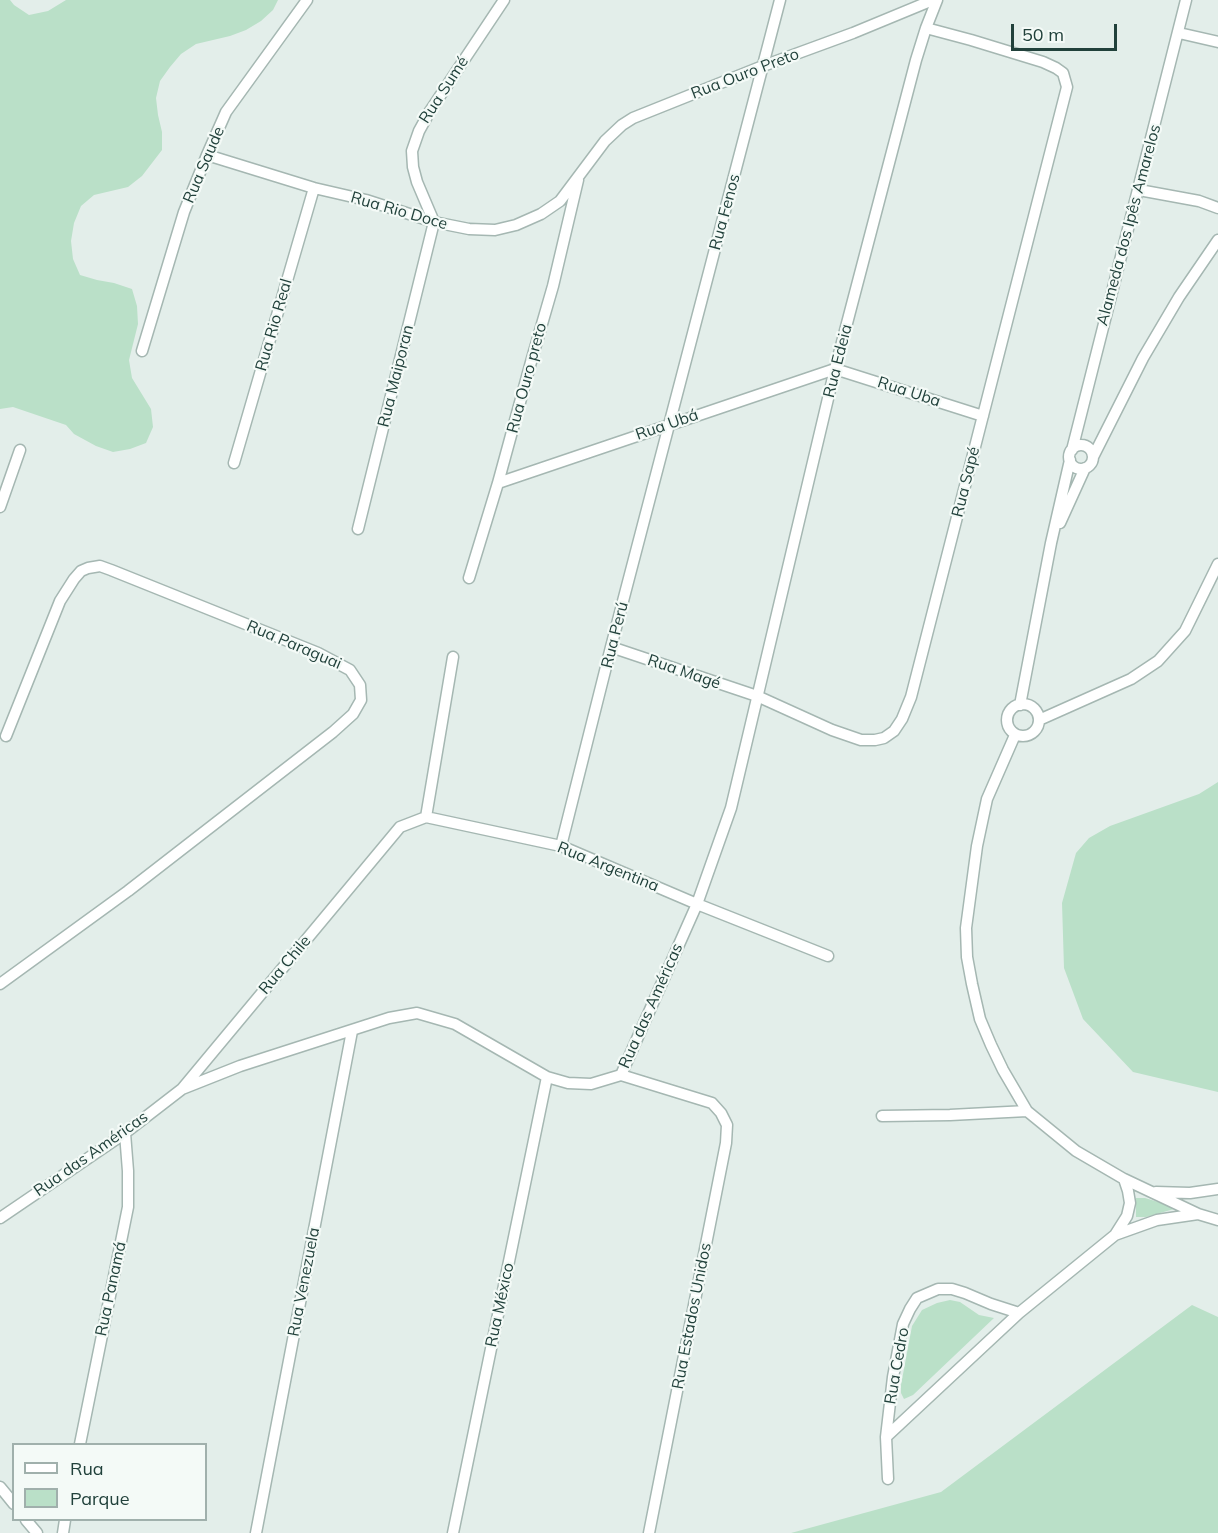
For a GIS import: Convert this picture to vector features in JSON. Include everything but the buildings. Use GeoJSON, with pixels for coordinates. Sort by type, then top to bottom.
{"type":"FeatureCollection","features":[{"type":"Feature","properties":{"kind":"street","name":"Rua Saude"},"geometry":{"type":"LineString","coordinates":[[142,351],[184,212],[226,112],[307,0]]}},
{"type":"Feature","properties":{"kind":"street","name":"Rua Sumé"},"geometry":{"type":"LineString","coordinates":[[434,222],[417,182],[412,151],[419,130],[430,111],[504,0]]}},
{"type":"Feature","properties":{"kind":"street","name":"Rua Fenos"},"geometry":{"type":"LineString","coordinates":[[669,424],[780,0]]}},
{"type":"Feature","properties":{"kind":"street","name":"Rua Ouro Preto"},"geometry":{"type":"LineString","coordinates":[[579,177],[605,141],[622,125],[643,114],[935,0]]}},
{"type":"Feature","properties":{"kind":"street","name":"Rua Ouro Preto"},"geometry":{"type":"LineString","coordinates":[[926,28],[935,0]]}},
{"type":"Feature","properties":{"kind":"street","name":"Alameda dos Ipês Amarelos"},"geometry":{"type":"LineString","coordinates":[[1186,0],[1071,455],[1051,543],[1020,705],[1014,707],[1007,718],[1007,724],[1015,735],[987,799],[977,846],[966,928],[967,957],[980,1019],[1002,1070],[1027,1111],[1076,1151],[1124,1179],[1198,1214],[1218,1220]]}},
{"type":"Feature","properties":{"kind":"street","name":"Rua Sapé"},"geometry":{"type":"LineString","coordinates":[[757,696],[832,730],[861,740],[884,738],[894,731],[902,720],[911,697],[1067,87],[1063,73],[1043,62],[926,28]]}},
{"type":"Feature","properties":{"kind":"street","name":"Rua Edeia"},"geometry":{"type":"LineString","coordinates":[[757,696],[835,369],[926,28]]}},
{"type":"Feature","properties":{"kind":"street"},"geometry":{"type":"LineString","coordinates":[[1179,33],[1218,42]]}},
{"type":"Feature","properties":{"kind":"street","name":"Rua Rio Doce"},"geometry":{"type":"LineString","coordinates":[[207,154],[314,188],[366,200],[434,222],[469,229],[495,230],[516,225],[541,214],[560,201],[579,177]]}},
{"type":"Feature","properties":{"kind":"street","name":"Rua Ouro preto"},"geometry":{"type":"LineString","coordinates":[[469,578],[553,286],[579,177]]}},
{"type":"Feature","properties":{"kind":"street","name":"Rua Rio Real"},"geometry":{"type":"LineString","coordinates":[[234,463],[314,188]]}},
{"type":"Feature","properties":{"kind":"street"},"geometry":{"type":"LineString","coordinates":[[1139,190],[1199,201],[1218,208]]}},
{"type":"Feature","properties":{"kind":"street","name":"Rua Maiporan"},"geometry":{"type":"LineString","coordinates":[[358,529],[434,222]]}},
{"type":"Feature","properties":{"kind":"street"},"geometry":{"type":"LineString","coordinates":[[1051,543],[1085,468],[1092,462],[1143,358],[1179,297],[1218,240]]}},
{"type":"Feature","properties":{"kind":"street","name":"Rua Uba"},"geometry":{"type":"LineString","coordinates":[[835,369],[983,416]]}},
{"type":"Feature","properties":{"kind":"street","name":"Rua Ubá"},"geometry":{"type":"LineString","coordinates":[[498,483],[835,369]]}},
{"type":"Feature","properties":{"kind":"street","name":"Rua Perú"},"geometry":{"type":"LineString","coordinates":[[561,846],[669,424]]}},
{"type":"Feature","properties":{"kind":"street"},"geometry":{"type":"LineString","coordinates":[[1085,468],[1076,468],[1071,455],[1080,446],[1085,446],[1092,452],[1093,457]]}},
{"type":"Feature","properties":{"kind":"street"},"geometry":{"type":"LineString","coordinates":[[0,507],[20,450]]}},
{"type":"Feature","properties":{"kind":"street"},"geometry":{"type":"LineString","coordinates":[[1039,720],[1131,679],[1158,661],[1185,631],[1218,564]]}},
{"type":"Feature","properties":{"kind":"street","name":"Rua Paraguai"},"geometry":{"type":"LineString","coordinates":[[0,984],[128,891],[333,732],[352,714],[360,699],[360,685],[350,670],[318,653],[100,566],[81,571],[60,601],[6,736]]}},
{"type":"Feature","properties":{"kind":"street","name":"Rua Magé"},"geometry":{"type":"LineString","coordinates":[[611,647],[757,696]]}},
{"type":"Feature","properties":{"kind":"street"},"geometry":{"type":"LineString","coordinates":[[426,817],[453,657]]}},
{"type":"Feature","properties":{"kind":"street","name":"Rua das Américas"},"geometry":{"type":"LineString","coordinates":[[0,1218],[125,1133],[182,1089],[240,1066],[403,1015],[425,1014],[455,1024],[547,1077],[568,1083],[591,1084],[621,1075],[697,904],[731,808],[757,696]]}},
{"type":"Feature","properties":{"kind":"street"},"geometry":{"type":"LineString","coordinates":[[1015,735],[1029,735],[1034,732],[1039,720],[1033,708],[1020,705]]}},
{"type":"Feature","properties":{"kind":"street","name":"Rua Argentina"},"geometry":{"type":"LineString","coordinates":[[426,817],[561,846],[697,904],[828,956]]}},
{"type":"Feature","properties":{"kind":"street","name":"Rua Chile"},"geometry":{"type":"LineString","coordinates":[[182,1089],[400,827],[426,817]]}},
{"type":"Feature","properties":{"kind":"street","name":"Rua Venezuela"},"geometry":{"type":"LineString","coordinates":[[256,1533],[352,1031]]}},
{"type":"Feature","properties":{"kind":"street","name":"Rua Estados Unidos"},"geometry":{"type":"LineString","coordinates":[[621,1075],[712,1103],[721,1113],[727,1125],[726,1143],[649,1533]]}},
{"type":"Feature","properties":{"kind":"street","name":"Rua México"},"geometry":{"type":"LineString","coordinates":[[453,1533],[547,1077]]}},
{"type":"Feature","properties":{"kind":"street"},"geometry":{"type":"LineString","coordinates":[[882,1116],[1027,1111]]}},
{"type":"Feature","properties":{"kind":"street","name":"Rua Panamá"},"geometry":{"type":"LineString","coordinates":[[80,1443],[128,1207],[125,1133]]}},
{"type":"Feature","properties":{"kind":"street","name":"Rua Cedro"},"geometry":{"type":"LineString","coordinates":[[1115,1235],[1126,1216],[1130,1203],[1124,1179]]}},
{"type":"Feature","properties":{"kind":"street"},"geometry":{"type":"LineString","coordinates":[[1149,1191],[1190,1193],[1218,1189]]}},
{"type":"Feature","properties":{"kind":"street","name":"Rua Cedro"},"geometry":{"type":"LineString","coordinates":[[886,1437],[1019,1312],[1115,1235],[1157,1220],[1198,1214]]}},
{"type":"Feature","properties":{"kind":"street","name":"Rua Cedro"},"geometry":{"type":"LineString","coordinates":[[888,1479],[886,1437],[893,1377],[903,1324],[917,1298],[938,1289],[952,1289],[1019,1312]]}},
{"type":"Feature","properties":{"kind":"street"},"geometry":{"type":"LineString","coordinates":[[0,1487],[12,1502]]}},
{"type":"Feature","properties":{"kind":"street"},"geometry":{"type":"LineString","coordinates":[[27,1521],[37,1533]]}},
{"type":"Feature","properties":{"kind":"green space"},"geometry":{"type":"Polygon","coordinates":[[[0,0],[10,0],[29,15],[48,11],[66,0],[278,0],[273,10],[246,30],[196,44],[181,54],[160,81],[156,98],[162,132],[162,150],[142,176],[128,187],[94,195],[81,206],[74,223],[71,241],[73,259],[80,275],[132,289],[137,306],[138,324],[129,360],[132,378],[151,409],[153,427],[146,443],[130,449],[113,452],[74,434],[66,425],[13,407],[0,409],[0,0]]]}},
{"type":"Feature","properties":{"kind":"green space"},"geometry":{"type":"Polygon","coordinates":[[[1218,782],[1218,1092],[1133,1072],[1083,1019],[1064,968],[1062,903],[1076,853],[1089,838],[1110,826],[1199,794],[1218,782]]]}},
{"type":"Feature","properties":{"kind":"green space"},"geometry":{"type":"Polygon","coordinates":[[[1136,1198],[1145,1198],[1174,1209],[1146,1217],[1136,1217],[1136,1198]]]}},
{"type":"Feature","properties":{"kind":"green space"},"geometry":{"type":"Polygon","coordinates":[[[950,1300],[960,1302],[979,1315],[994,1318],[913,1395],[904,1399],[901,1385],[912,1326],[922,1310],[950,1300]]]}},
{"type":"Feature","properties":{"kind":"green space"},"geometry":{"type":"Polygon","coordinates":[[[1192,1305],[1218,1317],[1218,1533],[791,1533],[941,1492],[1192,1305]]]}}]}
